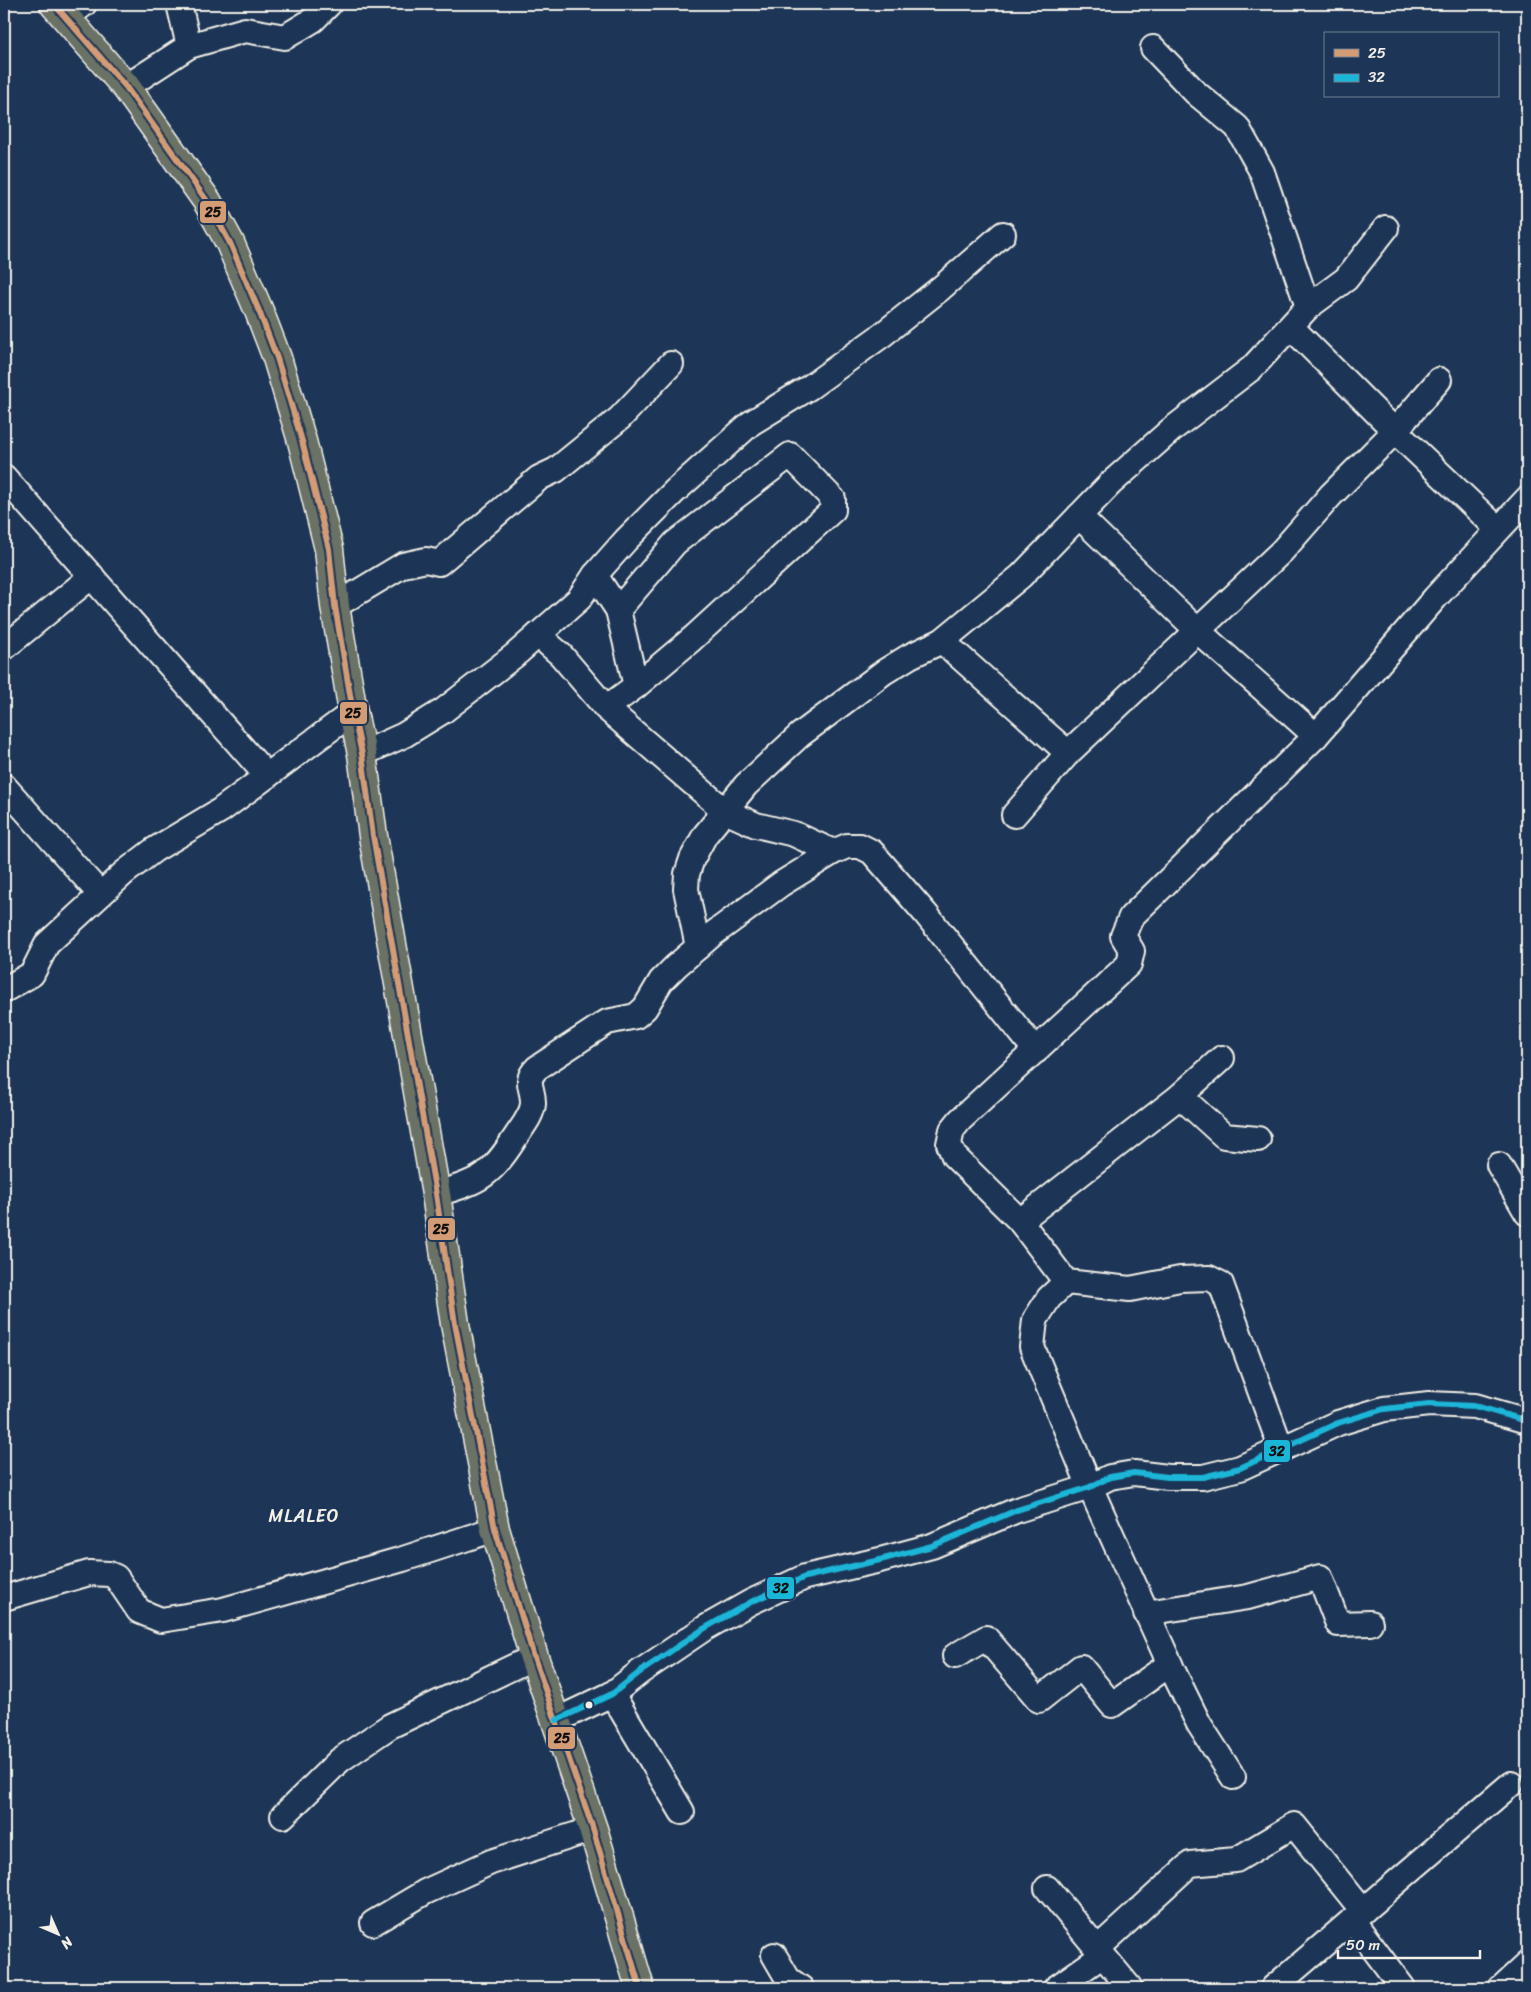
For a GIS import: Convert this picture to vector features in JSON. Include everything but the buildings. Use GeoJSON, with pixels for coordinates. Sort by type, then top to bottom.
{"type":"FeatureCollection","features":[{"type":"Feature","properties":{"kind":"main road"},"geometry":{"type":"LineString","coordinates":[[68,9],[207,201],[230,243],[259,311],[279,367],[319,506],[329,549],[335,606],[362,754],[373,836],[436,1194],[455,1324],[495,1529],[534,1657],[594,1829],[640,1988]]}},
{"type":"Feature","properties":{"kind":"street"},"geometry":{"type":"LineString","coordinates":[[179,4],[189,46]]}},
{"type":"Feature","properties":{"kind":"street"},"geometry":{"type":"LineString","coordinates":[[126,87],[189,46],[245,30],[286,37],[313,20],[329,4]]}},
{"type":"Feature","properties":{"kind":"street"},"geometry":{"type":"LineString","coordinates":[[1153,48],[1196,93],[1237,127],[1262,172],[1308,308]]}},
{"type":"Feature","properties":{"kind":"street"},"geometry":{"type":"LineString","coordinates":[[698,947],[686,890],[687,874],[692,859],[705,835],[746,785],[800,735],[884,672],[910,656],[942,641],[1021,576],[1111,483],[1171,430],[1252,368],[1308,308],[1346,279],[1386,228]]}},
{"type":"Feature","properties":{"kind":"street"},"geometry":{"type":"LineString","coordinates":[[362,754],[404,735],[443,711],[538,635],[579,599],[595,575],[675,491],[751,423],[810,387],[882,336],[1003,234]]}},
{"type":"Feature","properties":{"kind":"street"},"geometry":{"type":"LineString","coordinates":[[1291,326],[1395,431],[1498,529]]}},
{"type":"Feature","properties":{"kind":"street"},"geometry":{"type":"LineString","coordinates":[[335,606],[403,566],[426,560],[439,562],[539,478],[556,470],[620,418],[671,364]]}},
{"type":"Feature","properties":{"kind":"street"},"geometry":{"type":"LineString","coordinates":[[1014,814],[1068,753],[1282,551],[1331,495],[1395,431],[1439,380]]}},
{"type":"Feature","properties":{"kind":"street"},"geometry":{"type":"LineString","coordinates":[[606,708],[636,686],[692,639],[833,510],[833,499],[790,455],[675,544],[618,610]]}},
{"type":"Feature","properties":{"kind":"street"},"geometry":{"type":"LineString","coordinates":[[4,477],[267,776]]}},
{"type":"Feature","properties":{"kind":"street"},"geometry":{"type":"LineString","coordinates":[[1281,1448],[1221,1284],[1209,1278],[1180,1279],[1130,1289],[1066,1282],[1020,1221],[954,1156],[949,1144],[952,1130],[960,1120],[1129,964],[1132,951],[1123,936],[1131,917],[1316,736],[1435,598],[1527,499]]}},
{"type":"Feature","properties":{"kind":"street"},"geometry":{"type":"LineString","coordinates":[[1079,516],[1198,631],[1316,736]]}},
{"type":"Feature","properties":{"kind":"street"},"geometry":{"type":"LineString","coordinates":[[595,575],[618,610],[636,686]]}},
{"type":"Feature","properties":{"kind":"street"},"geometry":{"type":"LineString","coordinates":[[6,642],[92,576]]}},
{"type":"Feature","properties":{"kind":"street"},"geometry":{"type":"LineString","coordinates":[[538,635],[561,655],[606,708],[725,811],[756,825],[794,834],[833,852]]}},
{"type":"Feature","properties":{"kind":"street"},"geometry":{"type":"LineString","coordinates":[[942,641],[1068,753]]}},
{"type":"Feature","properties":{"kind":"street"},"geometry":{"type":"LineString","coordinates":[[4,990],[32,974],[47,944],[124,873],[154,850],[221,810],[353,712]]}},
{"type":"Feature","properties":{"kind":"street"},"geometry":{"type":"LineString","coordinates":[[4,786],[100,894]]}},
{"type":"Feature","properties":{"kind":"street"},"geometry":{"type":"LineString","coordinates":[[436,1194],[466,1185],[487,1174],[503,1156],[526,1122],[533,1105],[529,1082],[531,1075],[537,1068],[607,1022],[636,1016],[645,1008],[661,980],[713,934],[781,884],[833,852],[847,846],[860,846],[872,852],[925,913],[1036,1051]]}},
{"type":"Feature","properties":{"kind":"street"},"geometry":{"type":"LineString","coordinates":[[1020,1221],[1180,1096],[1222,1058]]}},
{"type":"Feature","properties":{"kind":"street"},"geometry":{"type":"LineString","coordinates":[[1180,1096],[1224,1136],[1258,1140]]}},
{"type":"Feature","properties":{"kind":"street"},"geometry":{"type":"LineString","coordinates":[[1498,1165],[1527,1213]]}},
{"type":"Feature","properties":{"kind":"street"},"geometry":{"type":"LineString","coordinates":[[1066,1282],[1049,1298],[1035,1320],[1032,1347],[1090,1487],[1146,1613],[1199,1724],[1233,1777]]}},
{"type":"Feature","properties":{"kind":"street"},"geometry":{"type":"LineString","coordinates":[[557,1720],[612,1694],[640,1672],[705,1628],[750,1602],[805,1577],[932,1546],[1017,1510],[1090,1487],[1110,1477],[1134,1472],[1168,1477],[1203,1477],[1240,1468],[1338,1423],[1384,1409],[1429,1404],[1475,1406],[1527,1421]]}},
{"type":"Feature","properties":{"kind":"street"},"geometry":{"type":"LineString","coordinates":[[4,1598],[89,1573],[109,1574],[116,1577],[138,1611],[161,1620],[223,1610],[403,1559],[495,1529]]}},
{"type":"Feature","properties":{"kind":"street"},"geometry":{"type":"LineString","coordinates":[[1146,1613],[1248,1597],[1320,1578],[1338,1624],[1370,1623]]}},
{"type":"Feature","properties":{"kind":"street"},"geometry":{"type":"LineString","coordinates":[[955,1656],[986,1638],[1039,1700],[1081,1667],[1112,1705],[1170,1664]]}},
{"type":"Feature","properties":{"kind":"street"},"geometry":{"type":"LineString","coordinates":[[283,1816],[340,1760],[390,1726],[534,1657]]}},
{"type":"Feature","properties":{"kind":"street"},"geometry":{"type":"LineString","coordinates":[[612,1694],[682,1812]]}},
{"type":"Feature","properties":{"kind":"street"},"geometry":{"type":"LineString","coordinates":[[1273,1988],[1511,1784]]}},
{"type":"Feature","properties":{"kind":"street"},"geometry":{"type":"LineString","coordinates":[[1056,1988],[1100,1952],[1190,1864],[1236,1860],[1294,1825],[1358,1915],[1404,1988]]}},
{"type":"Feature","properties":{"kind":"street"},"geometry":{"type":"LineString","coordinates":[[373,1923],[425,1892],[491,1862],[594,1829]]}},
{"type":"Feature","properties":{"kind":"street"},"geometry":{"type":"LineString","coordinates":[[1047,1888],[1130,1988]]}},
{"type":"Feature","properties":{"kind":"street"},"geometry":{"type":"LineString","coordinates":[[774,1955],[788,1979],[801,1988]]}},
{"type":"Feature","properties":{"kind":"street"},"geometry":{"type":"LineString","coordinates":[[1501,1988],[1527,1964]]}},
{"type":"Feature","properties":{"kind":"transit line","name":"25"},"geometry":{"type":"LineString","coordinates":[[54,4],[126,87],[207,201],[230,243],[259,311],[277,358],[302,441],[329,549],[335,606],[362,754],[373,836],[436,1194],[455,1324],[495,1529],[534,1657],[593,1829],[640,1988]]}},
{"type":"Feature","properties":{"kind":"transit line","name":"32"},"geometry":{"type":"LineString","coordinates":[[557,1720],[612,1694],[640,1672],[705,1628],[751,1602],[805,1577],[932,1546],[1017,1510],[1090,1487],[1110,1477],[1134,1473],[1168,1477],[1203,1477],[1240,1468],[1338,1423],[1384,1409],[1429,1404],[1475,1406],[1527,1421]]}},
{"type":"Feature","properties":{"kind":"district","name":"MLALEO"},"geometry":{"type":"Point","coordinates":[304,1516]}}]}
